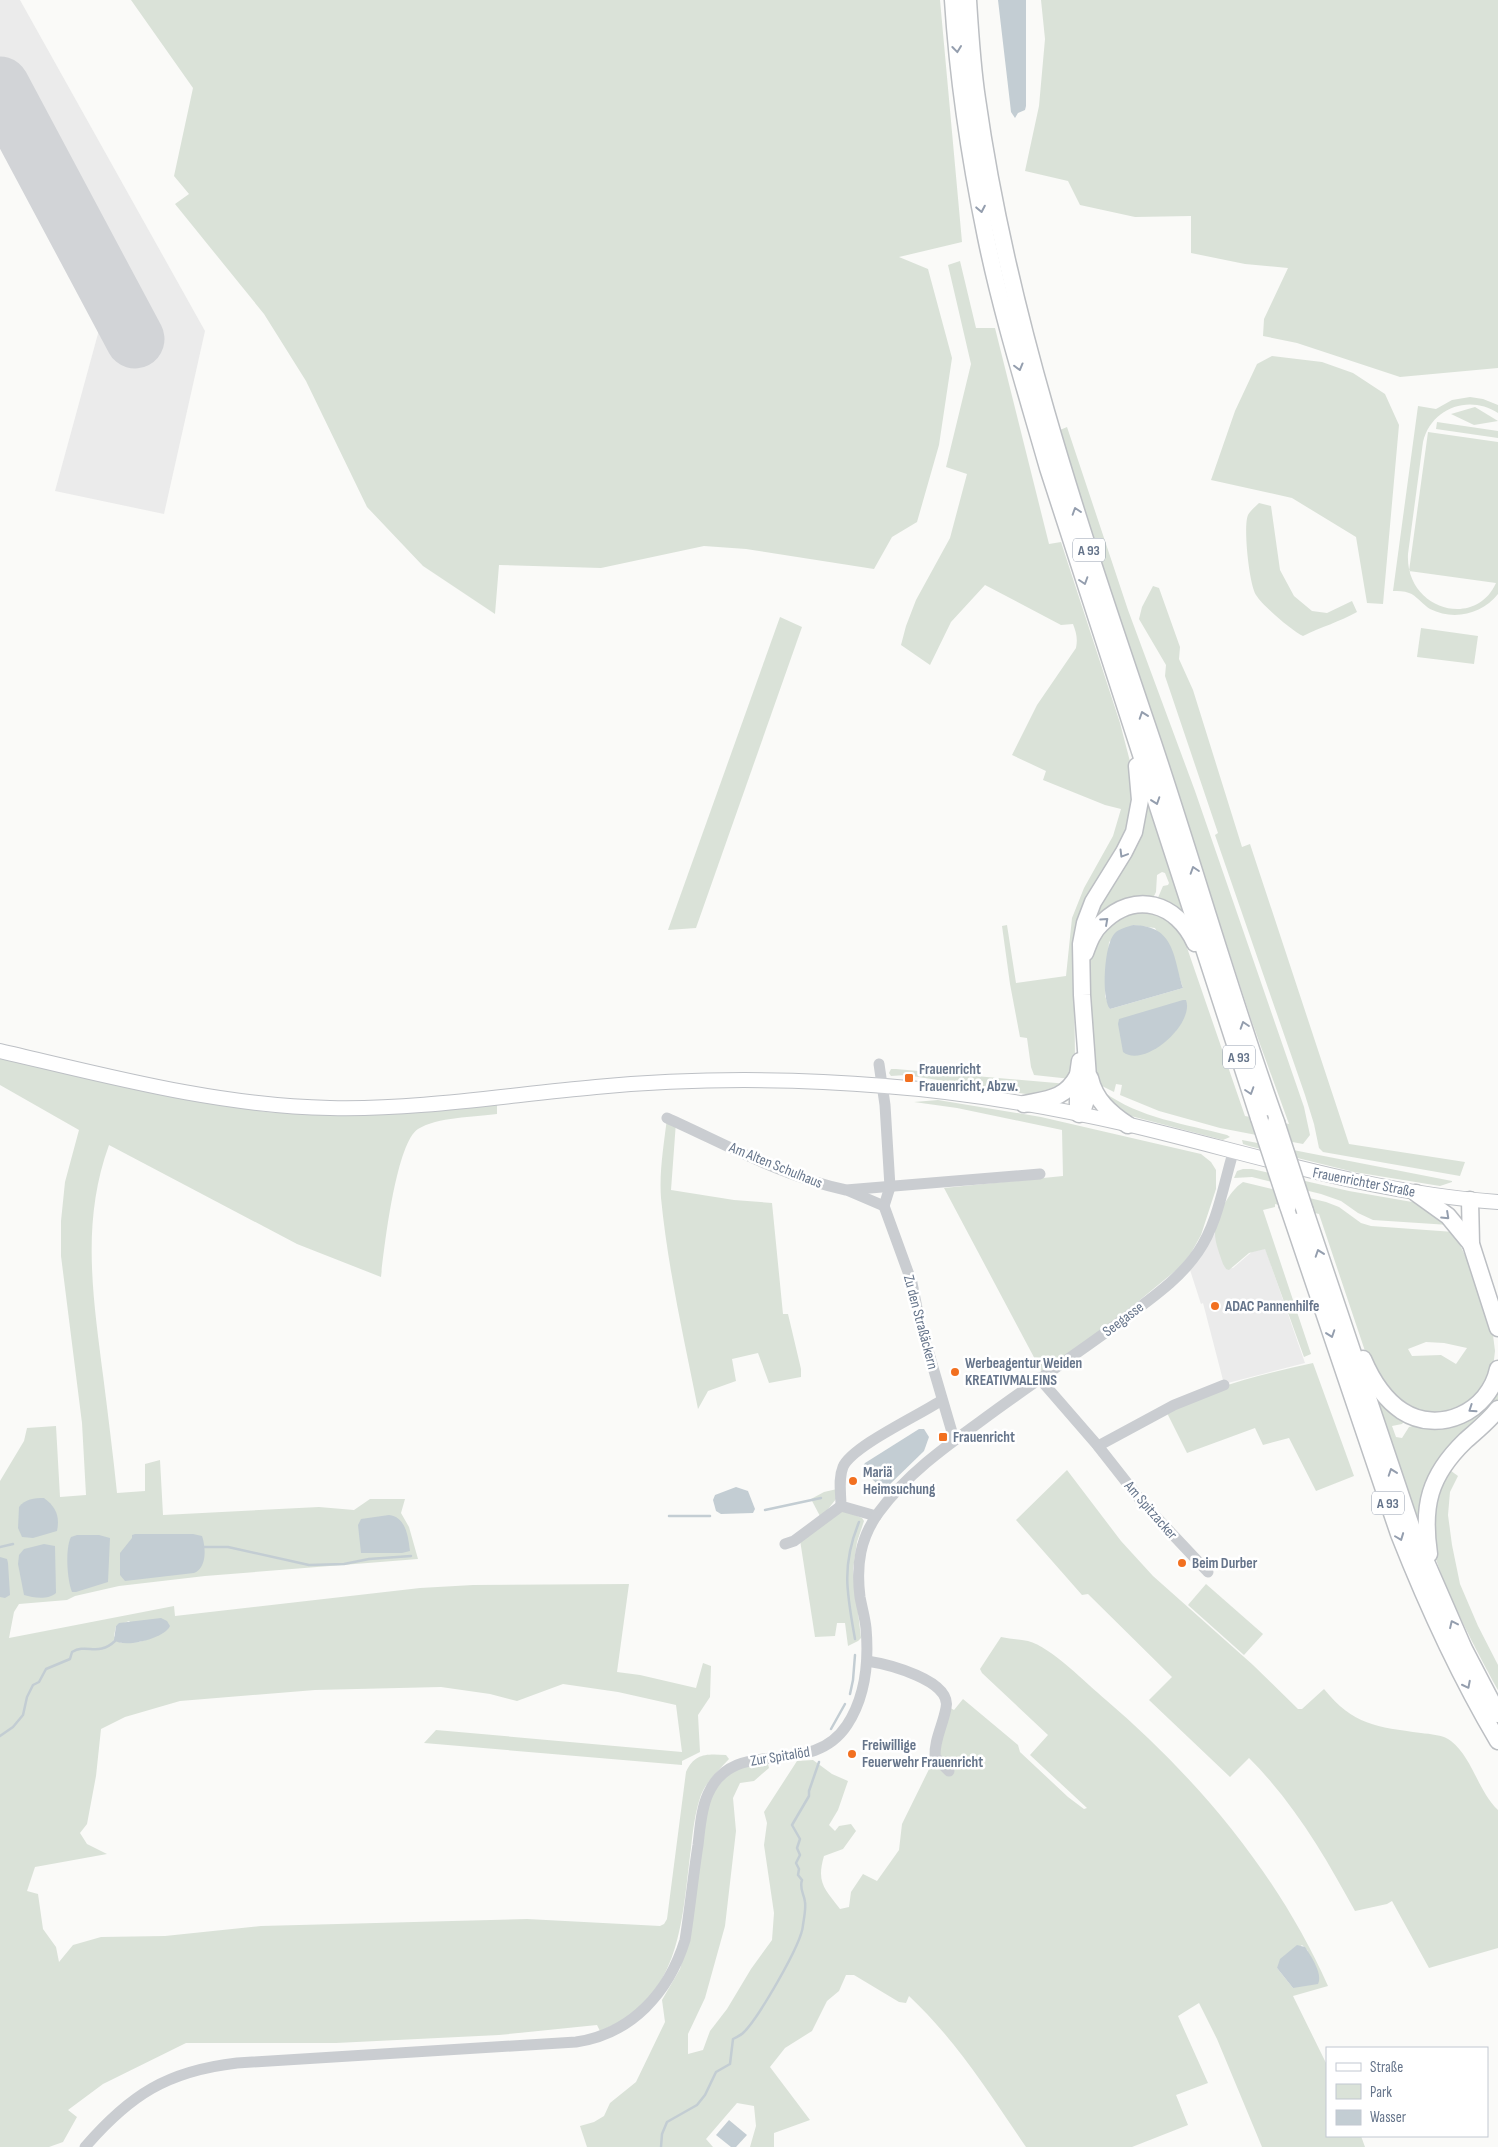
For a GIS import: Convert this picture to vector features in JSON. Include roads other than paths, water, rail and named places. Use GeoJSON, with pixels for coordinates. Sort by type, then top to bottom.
{"type":"FeatureCollection","features":[{"type":"Feature","properties":{"kind":"highway","name":"A 93"},"geometry":{"type":"LineString","coordinates":[[953,0],[966,120],[986,238],[1048,468],[1259,1118],[1376,1470],[1413,1570],[1451,1654],[1498,1741]]}},
{"type":"Feature","properties":{"kind":"highway","name":"A 93"},"geometry":{"type":"LineString","coordinates":[[968,0],[976,97],[1008,268],[1068,487],[1390,1466],[1434,1583],[1464,1649],[1498,1714]]}},
{"type":"Feature","properties":{"kind":"highway"},"geometry":{"type":"LineString","coordinates":[[1079,1114],[1087,1100],[1083,1074],[1084,1033],[1081,944],[1088,913],[1098,893],[1124,852],[1136,822],[1140,789],[1135,738]]}},
{"type":"Feature","properties":{"kind":"highway"},"geometry":{"type":"LineString","coordinates":[[1082,962],[1095,931],[1115,912],[1128,906],[1145,904],[1160,907],[1172,912],[1188,927],[1219,995]]}},
{"type":"Feature","properties":{"kind":"highway"},"geometry":{"type":"LineString","coordinates":[[1024,1104],[1063,1094],[1083,1074]]}},
{"type":"Feature","properties":{"kind":"highway"},"geometry":{"type":"LineString","coordinates":[[1083,1074],[1110,1112],[1128,1125]]}},
{"type":"Feature","properties":{"kind":"highway"},"geometry":{"type":"LineString","coordinates":[[1416,1193],[1448,1216],[1471,1244]]}},
{"type":"Feature","properties":{"kind":"highway"},"geometry":{"type":"LineString","coordinates":[[1470,1200],[1471,1244],[1498,1328]]}},
{"type":"Feature","properties":{"kind":"highway"},"geometry":{"type":"LineString","coordinates":[[1334,1296],[1375,1382],[1393,1404],[1410,1415],[1426,1420],[1440,1421],[1466,1413],[1479,1404],[1490,1391],[1498,1369]]}},
{"type":"Feature","properties":{"kind":"highway"},"geometry":{"type":"LineString","coordinates":[[1434,1583],[1425,1528],[1429,1498],[1435,1479],[1451,1455],[1491,1418],[1498,1409]]}},
{"type":"Feature","properties":{"kind":"main road","name":"Frauenrichter Straße"},"geometry":{"type":"LineString","coordinates":[[0,1051],[202,1095],[302,1108],[412,1106],[599,1086],[688,1081],[765,1081],[882,1085],[960,1093],[1079,1114],[1304,1170],[1416,1193],[1498,1202]]}},
{"type":"Feature","properties":{"kind":"street"},"geometry":{"type":"LineString","coordinates":[[846,1190],[884,1206],[890,1187],[879,1064]]}},
{"type":"Feature","properties":{"kind":"street","name":"Am Alten Schulhaus"},"geometry":{"type":"LineString","coordinates":[[667,1118],[787,1172],[827,1186],[846,1190],[1040,1174]]}},
{"type":"Feature","properties":{"kind":"street","name":"Seegasse"},"geometry":{"type":"LineString","coordinates":[[876,1516],[904,1484],[954,1439],[1096,1340],[1164,1288],[1188,1266],[1207,1236],[1233,1153]]}},
{"type":"Feature","properties":{"kind":"street","name":"Zu den Straßäckern"},"geometry":{"type":"LineString","coordinates":[[884,1206],[912,1283],[920,1323],[954,1439]]}},
{"type":"Feature","properties":{"kind":"street","name":"Am Spitzacker"},"geometry":{"type":"LineString","coordinates":[[1039,1378],[1098,1446],[1142,1502],[1208,1572]]}},
{"type":"Feature","properties":{"kind":"street"},"geometry":{"type":"LineString","coordinates":[[1098,1446],[1174,1404],[1224,1385]]}},
{"type":"Feature","properties":{"kind":"street"},"geometry":{"type":"LineString","coordinates":[[841,1506],[842,1472],[849,1459],[880,1437],[942,1400]]}},
{"type":"Feature","properties":{"kind":"street"},"geometry":{"type":"LineString","coordinates":[[841,1506],[876,1516]]}},
{"type":"Feature","properties":{"kind":"street"},"geometry":{"type":"LineString","coordinates":[[785,1544],[794,1541],[841,1506]]}},
{"type":"Feature","properties":{"kind":"street","name":"Zur Spitalöd"},"geometry":{"type":"LineString","coordinates":[[85,2147],[118,2111],[146,2091],[173,2077],[204,2068],[236,2064],[593,2040],[625,2025],[636,2017],[663,1990],[686,1940],[704,1807],[708,1794],[726,1770],[736,1764],[809,1753],[826,1747],[847,1725],[859,1701],[867,1674],[867,1660],[866,1629],[860,1598],[858,1566],[864,1538],[876,1516]]}},
{"type":"Feature","properties":{"kind":"street"},"geometry":{"type":"LineString","coordinates":[[867,1660],[892,1665],[940,1688],[945,1696],[947,1706],[935,1749],[935,1757],[949,1771]]}},
{"type":"Feature","properties":{"kind":"water"},"geometry":{"type":"Polygon","coordinates":[[[998,0],[1026,0],[1026,106],[1025,110],[1018,113],[1015,118],[1011,112],[998,0]]]}},
{"type":"Feature","properties":{"kind":"water"},"geometry":{"type":"Polygon","coordinates":[[[1133,925],[1147,927],[1165,937],[1174,954],[1183,988],[1110,1009],[1105,994],[1108,948],[1115,933],[1133,925]]]}},
{"type":"Feature","properties":{"kind":"water"},"geometry":{"type":"Polygon","coordinates":[[[1186,1000],[1187,1010],[1183,1021],[1166,1041],[1155,1049],[1143,1054],[1132,1056],[1123,1052],[1118,1024],[1119,1019],[1186,1000]]]}},
{"type":"Feature","properties":{"kind":"water"},"geometry":{"type":"Polygon","coordinates":[[[919,1429],[924,1429],[929,1437],[924,1451],[884,1490],[873,1480],[863,1466],[919,1429]]]}},
{"type":"Feature","properties":{"kind":"water"},"geometry":{"type":"Polygon","coordinates":[[[736,1487],[748,1491],[755,1509],[753,1513],[721,1514],[716,1511],[713,1500],[715,1495],[736,1487]]]}},
{"type":"Feature","properties":{"kind":"water"},"geometry":{"type":"Polygon","coordinates":[[[44,1498],[52,1505],[56,1512],[58,1521],[57,1531],[33,1538],[22,1537],[18,1528],[19,1507],[24,1502],[44,1498]]]}},
{"type":"Feature","properties":{"kind":"water"},"geometry":{"type":"Polygon","coordinates":[[[389,1515],[403,1523],[410,1551],[402,1553],[361,1553],[358,1525],[361,1519],[389,1515]]]}},
{"type":"Feature","properties":{"kind":"water"},"geometry":{"type":"Polygon","coordinates":[[[193,1534],[202,1536],[205,1552],[201,1567],[194,1573],[125,1581],[120,1575],[120,1553],[132,1538],[132,1535],[193,1534]]]}},
{"type":"Feature","properties":{"kind":"water"},"geometry":{"type":"Polygon","coordinates":[[[77,1535],[99,1535],[110,1538],[108,1582],[72,1592],[67,1556],[71,1537],[77,1535]]]}},
{"type":"Feature","properties":{"kind":"water"},"geometry":{"type":"Polygon","coordinates":[[[44,1544],[55,1546],[56,1593],[45,1598],[24,1595],[18,1564],[19,1555],[24,1549],[44,1544]]]}},
{"type":"Feature","properties":{"kind":"water"},"geometry":{"type":"Polygon","coordinates":[[[0,1557],[7,1559],[8,1563],[10,1595],[5,1598],[0,1597],[0,1557]]]}},
{"type":"Feature","properties":{"kind":"water"},"geometry":{"type":"Polygon","coordinates":[[[161,1618],[167,1621],[170,1626],[161,1635],[135,1643],[114,1640],[116,1626],[119,1623],[161,1618]]]}},
{"type":"Feature","properties":{"kind":"water"},"geometry":{"type":"Polygon","coordinates":[[[1297,1945],[1305,1947],[1313,1960],[1318,1970],[1318,1984],[1293,1988],[1277,1968],[1280,1959],[1297,1945]]]}},
{"type":"Feature","properties":{"kind":"water"},"geometry":{"type":"Polygon","coordinates":[[[729,2120],[747,2135],[736,2147],[731,2147],[716,2135],[729,2120]]]}},
{"type":"Feature","properties":{"kind":"waterway"},"geometry":{"type":"LineString","coordinates":[[765,1510],[821,1498]]}},
{"type":"Feature","properties":{"kind":"waterway"},"geometry":{"type":"LineString","coordinates":[[669,1516],[710,1516]]}},
{"type":"Feature","properties":{"kind":"waterway"},"geometry":{"type":"LineString","coordinates":[[855,1639],[847,1580],[853,1538],[859,1522]]}},
{"type":"Feature","properties":{"kind":"waterway"},"geometry":{"type":"LineString","coordinates":[[0,1547],[13,1544]]}},
{"type":"Feature","properties":{"kind":"waterway"},"geometry":{"type":"LineString","coordinates":[[204,1547],[228,1547],[309,1565],[344,1564],[369,1559],[411,1556]]}},
{"type":"Feature","properties":{"kind":"waterway"},"geometry":{"type":"LineString","coordinates":[[0,1736],[13,1727],[23,1715],[27,1697],[33,1685],[39,1682],[46,1669],[70,1659],[72,1652],[83,1649],[103,1648],[115,1641]]}},
{"type":"Feature","properties":{"kind":"waterway"},"geometry":{"type":"LineString","coordinates":[[850,1694],[855,1655]]}},
{"type":"Feature","properties":{"kind":"waterway"},"geometry":{"type":"LineString","coordinates":[[831,1729],[845,1704]]}},
{"type":"Feature","properties":{"kind":"waterway"},"geometry":{"type":"LineString","coordinates":[[661,2147],[662,2134],[667,2122],[697,2105],[705,2095],[716,2072],[730,2064],[733,2039],[743,2033],[758,2013],[778,1981],[801,1935],[805,1905],[801,1889],[802,1880],[798,1875],[799,1869],[796,1863],[800,1855],[797,1848],[800,1839],[792,1825],[809,1796],[819,1762]]}},
{"type":"Feature","properties":{"kind":"place","name":"Frauenricht Frauenricht, Abzw."},"geometry":{"type":"Point","coordinates":[909,1078]}},
{"type":"Feature","properties":{"kind":"place","name":"ADAC Pannenhilfe"},"geometry":{"type":"Point","coordinates":[1215,1306]}},
{"type":"Feature","properties":{"kind":"place","name":"Werbeagentur Weiden KREATIVMALEINS"},"geometry":{"type":"Point","coordinates":[955,1372]}},
{"type":"Feature","properties":{"kind":"place","name":"Frauenricht"},"geometry":{"type":"Point","coordinates":[943,1437]}},
{"type":"Feature","properties":{"kind":"place","name":"Mariä Heimsuchung"},"geometry":{"type":"Point","coordinates":[853,1481]}},
{"type":"Feature","properties":{"kind":"place","name":"Beim Durber"},"geometry":{"type":"Point","coordinates":[1182,1563]}},
{"type":"Feature","properties":{"kind":"place","name":"Freiwillige Feuerwehr Frauenricht"},"geometry":{"type":"Point","coordinates":[852,1754]}}]}
